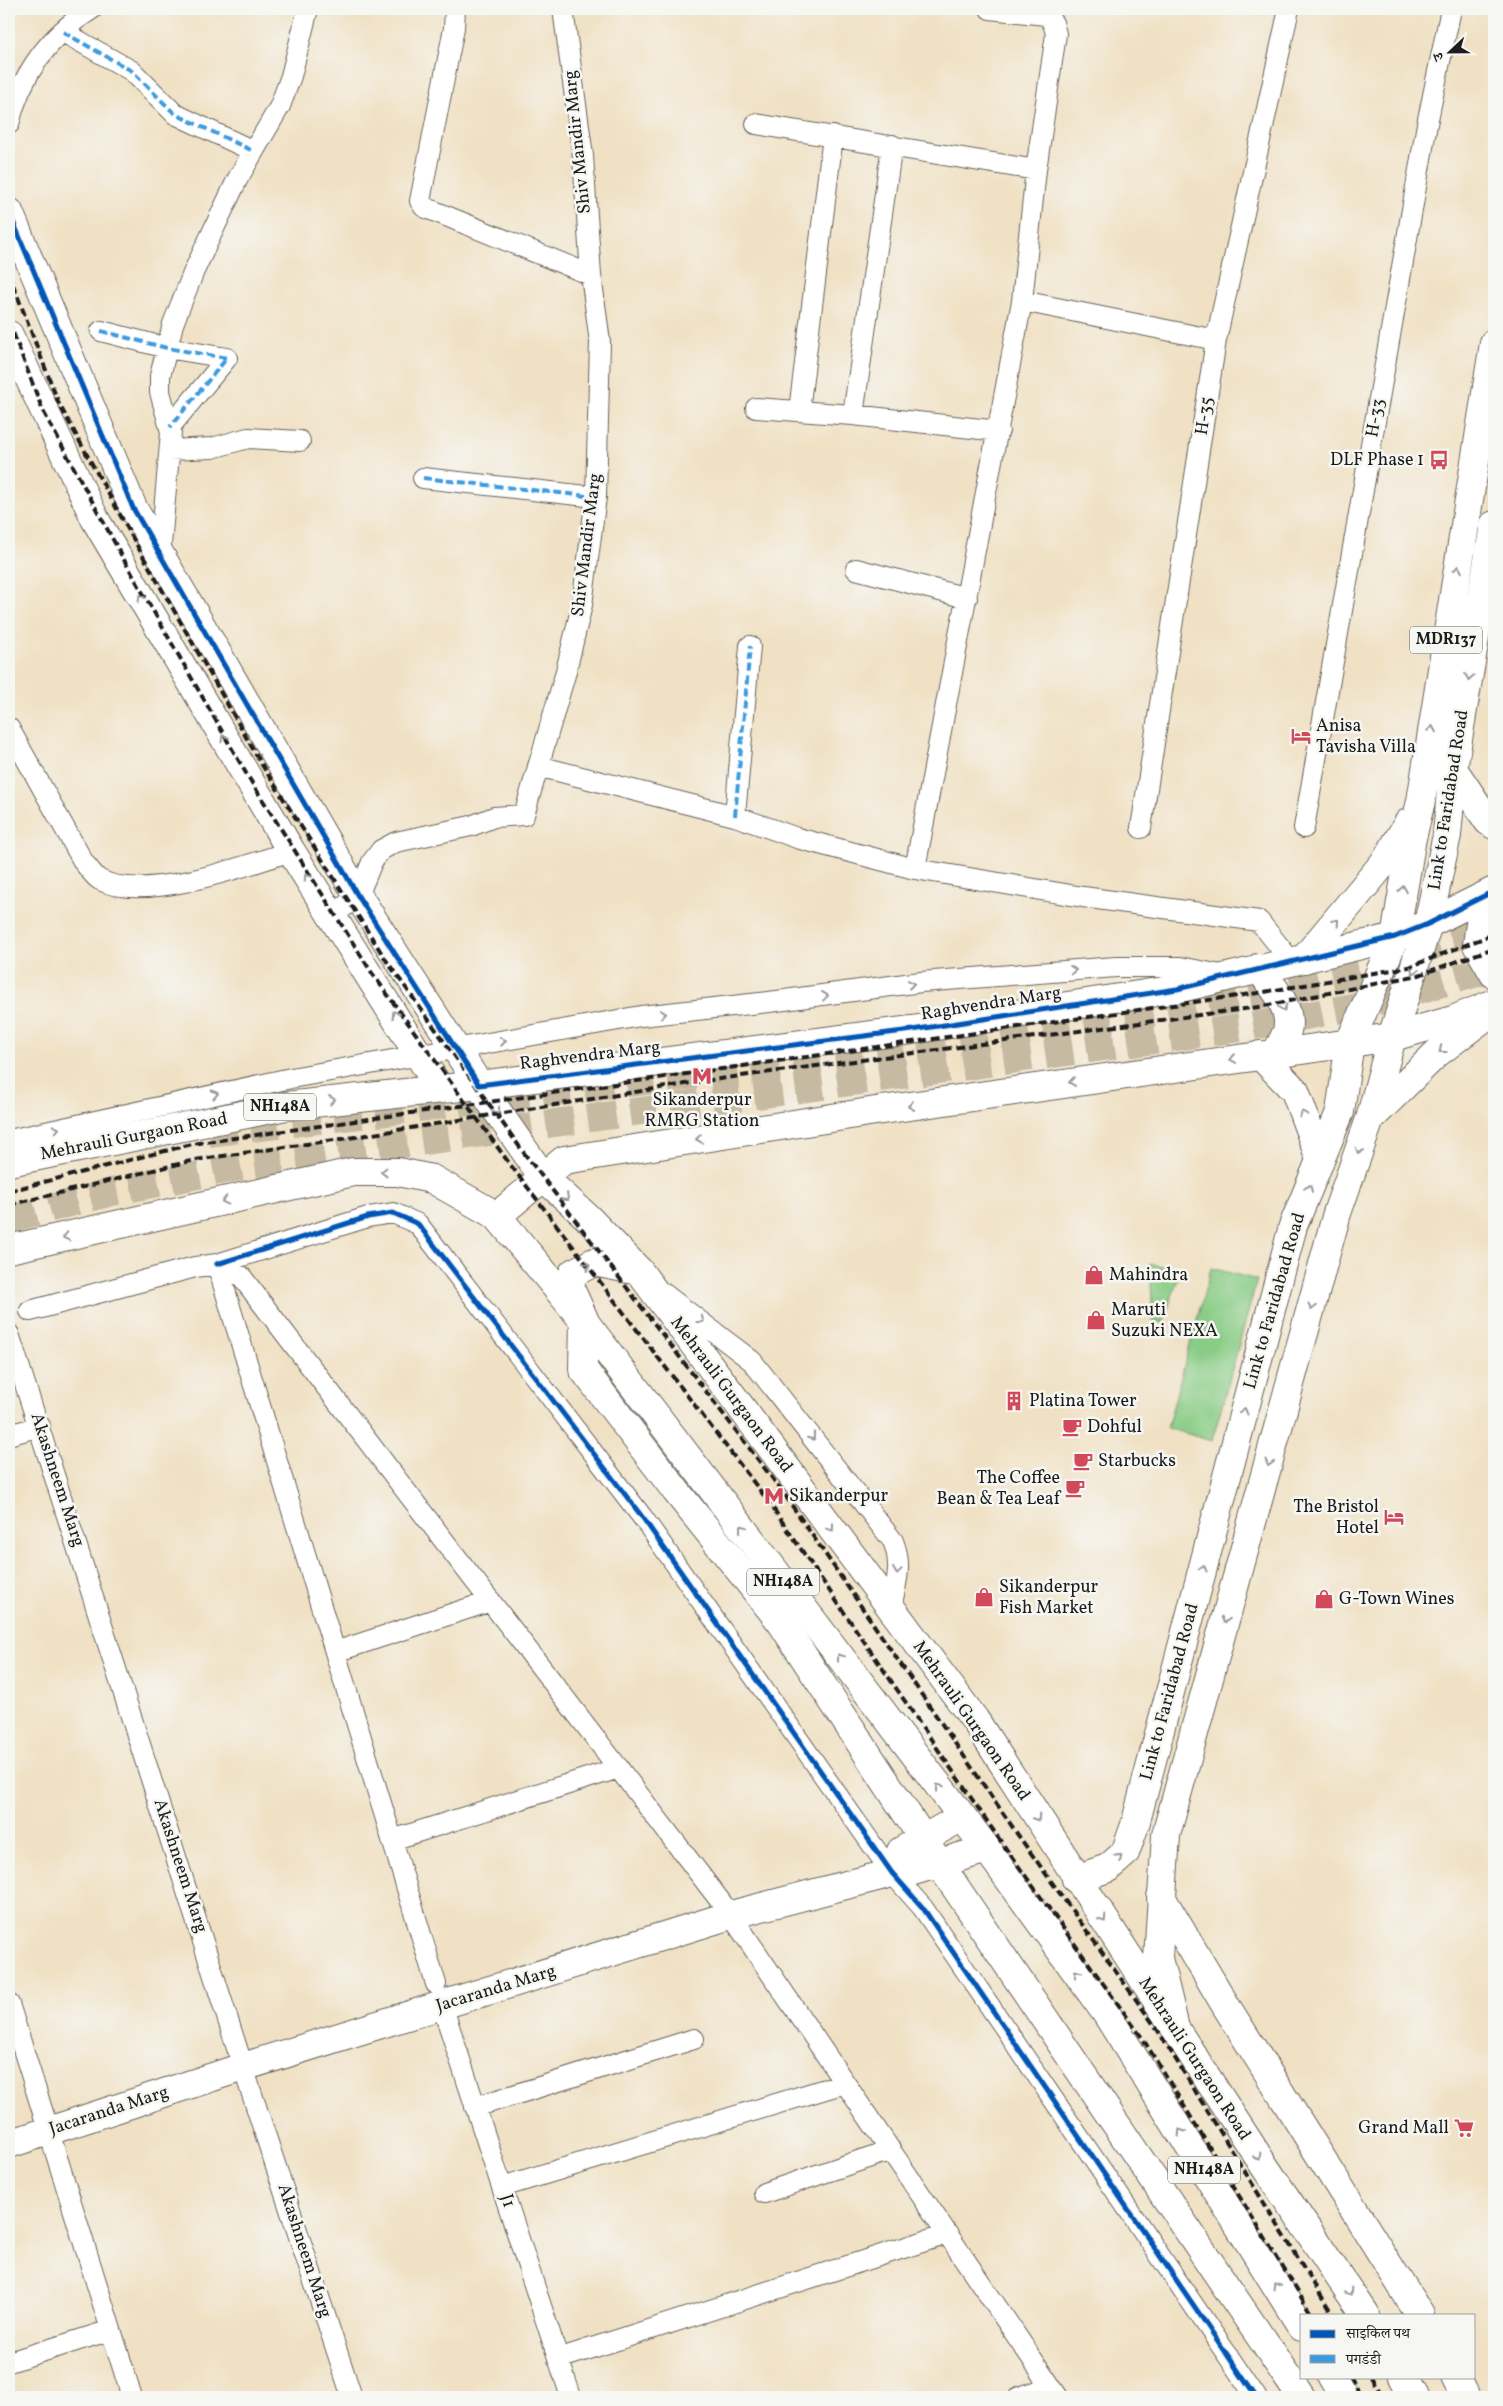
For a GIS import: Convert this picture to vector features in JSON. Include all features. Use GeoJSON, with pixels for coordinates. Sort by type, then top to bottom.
{"type":"FeatureCollection","features":[{"type":"Feature","properties":{"kind":"main road"},"geometry":{"type":"LineString","coordinates":[[9,212],[133,508],[358,896],[479,1085]]}},
{"type":"Feature","properties":{"kind":"main road"},"geometry":{"type":"LineString","coordinates":[[9,334],[95,519],[291,852],[440,1089]]}},
{"type":"Feature","properties":{"kind":"main road","name":"Link to Faridabad Road"},"geometry":{"type":"LineString","coordinates":[[1076,1879],[1108,1868],[1125,1853],[1132,1835],[1293,1226],[1340,1112],[1350,1042],[1395,937],[1412,838],[1421,801],[1494,343]]}},
{"type":"Feature","properties":{"kind":"main road","name":"Link to Faridabad Road"},"geometry":{"type":"LineString","coordinates":[[1174,2028],[1158,1958],[1161,1897],[1169,1826],[1338,1213],[1370,1119],[1392,1037],[1428,924],[1447,835],[1454,768],[1494,526]]}},
{"type":"Feature","properties":{"kind":"main road"},"geometry":{"type":"LineString","coordinates":[[1454,768],[1488,821],[1494,825]]}},
{"type":"Feature","properties":{"kind":"main road"},"geometry":{"type":"LineString","coordinates":[[1298,960],[1388,859],[1421,801]]}},
{"type":"Feature","properties":{"kind":"main road"},"geometry":{"type":"LineString","coordinates":[[1494,892],[1482,916],[1477,945],[1494,974]]}},
{"type":"Feature","properties":{"kind":"main road","name":"Raghvendra Marg"},"geometry":{"type":"LineString","coordinates":[[479,1085],[912,1030],[1176,989],[1395,937],[1428,924],[1494,892]]}},
{"type":"Feature","properties":{"kind":"main road"},"geometry":{"type":"LineString","coordinates":[[1258,968],[1278,992],[1285,1010],[1287,1030],[1268,1054]]}},
{"type":"Feature","properties":{"kind":"main road"},"geometry":{"type":"LineString","coordinates":[[498,1216],[564,1160],[1392,1037],[1453,1020],[1494,1003]]}},
{"type":"Feature","properties":{"kind":"main road"},"geometry":{"type":"LineString","coordinates":[[1370,1119],[1436,1054],[1494,1010]]}},
{"type":"Feature","properties":{"kind":"main road"},"geometry":{"type":"LineString","coordinates":[[1268,1054],[1295,1091],[1320,1159]]}},
{"type":"Feature","properties":{"kind":"main road","name":"Mehrauli Gurgaon Road"},"geometry":{"type":"LineString","coordinates":[[9,1162],[286,1106],[479,1085],[542,1177],[587,1217],[643,1276],[975,1720],[1076,1879],[1364,2314]]}},
{"type":"Feature","properties":{"kind":"main road","name":"NH148A"},"geometry":{"type":"LineString","coordinates":[[9,1250],[353,1172],[398,1172],[432,1179],[498,1216],[584,1321],[987,1850],[1106,2013],[1300,2324]]}},
{"type":"Feature","properties":{"kind":"main road"},"geometry":{"type":"LineString","coordinates":[[643,1276],[594,1262],[573,1273],[570,1288],[584,1321],[583,1369],[676,1491],[781,1622],[939,1863],[1302,2397]]}},
{"type":"Feature","properties":{"kind":"main road"},"geometry":{"type":"LineString","coordinates":[[892,1874],[901,1851],[962,1817]]}},
{"type":"Feature","properties":{"kind":"main road","name":"Jacaranda Marg"},"geometry":{"type":"LineString","coordinates":[[9,2144],[243,2067],[439,1995],[731,1915],[892,1874],[913,1871],[987,1850]]}},
{"type":"Feature","properties":{"kind":"main road"},"geometry":{"type":"LineString","coordinates":[[1161,1897],[1226,2006],[1419,2314]]}},
{"type":"Feature","properties":{"kind":"main road"},"geometry":{"type":"LineString","coordinates":[[1333,2378],[1344,2397]]}},
{"type":"Feature","properties":{"kind":"main road"},"geometry":{"type":"LineString","coordinates":[[1404,2378],[1414,2397]]}},
{"type":"Feature","properties":{"kind":"main road"},"geometry":{"type":"LineString","coordinates":[[1456,2378],[1465,2397]]}},
{"type":"Feature","properties":{"kind":"street"},"geometry":{"type":"LineString","coordinates":[[9,124],[17,94],[39,55],[63,32],[92,9]]}},
{"type":"Feature","properties":{"kind":"street"},"geometry":{"type":"LineString","coordinates":[[160,556],[170,450],[170,427],[160,392],[160,376],[173,324],[194,271],[237,180],[280,106],[291,76],[308,9]]}},
{"type":"Feature","properties":{"kind":"street"},"geometry":{"type":"LineString","coordinates":[[455,9],[454,28],[420,201],[424,207],[591,275]]}},
{"type":"Feature","properties":{"kind":"street","name":"Shiv Mandir Marg"},"geometry":{"type":"LineString","coordinates":[[358,896],[372,862],[381,850],[396,842],[471,826],[494,817],[524,816],[565,675],[582,605],[596,497],[600,342],[591,275],[583,156],[563,9]]}},
{"type":"Feature","properties":{"kind":"street"},"geometry":{"type":"LineString","coordinates":[[915,869],[1022,302],[1036,170],[1056,34],[1053,23],[1046,15],[990,9]]}},
{"type":"Feature","properties":{"kind":"street","name":"H-35"},"geometry":{"type":"LineString","coordinates":[[1141,828],[1216,340],[1289,9]]}},
{"type":"Feature","properties":{"kind":"street","name":"H-33"},"geometry":{"type":"LineString","coordinates":[[1304,828],[1427,124],[1451,9]]}},
{"type":"Feature","properties":{"kind":"street"},"geometry":{"type":"LineString","coordinates":[[63,32],[132,71],[175,114],[254,151]]}},
{"type":"Feature","properties":{"kind":"street"},"geometry":{"type":"LineString","coordinates":[[756,124],[1036,170]]}},
{"type":"Feature","properties":{"kind":"street"},"geometry":{"type":"LineString","coordinates":[[799,412],[834,136]]}},
{"type":"Feature","properties":{"kind":"street"},"geometry":{"type":"LineString","coordinates":[[853,415],[892,145]]}},
{"type":"Feature","properties":{"kind":"street"},"geometry":{"type":"LineString","coordinates":[[1022,302],[1216,340]]}},
{"type":"Feature","properties":{"kind":"street"},"geometry":{"type":"LineString","coordinates":[[101,330],[167,348],[227,358],[170,427]]}},
{"type":"Feature","properties":{"kind":"street"},"geometry":{"type":"LineString","coordinates":[[756,408],[853,415],[999,431]]}},
{"type":"Feature","properties":{"kind":"street"},"geometry":{"type":"LineString","coordinates":[[170,450],[212,448],[248,438],[300,441]]}},
{"type":"Feature","properties":{"kind":"street"},"geometry":{"type":"LineString","coordinates":[[423,478],[596,497]]}},
{"type":"Feature","properties":{"kind":"street"},"geometry":{"type":"LineString","coordinates":[[856,569],[967,598]]}},
{"type":"Feature","properties":{"kind":"street"},"geometry":{"type":"LineString","coordinates":[[735,816],[750,646]]}},
{"type":"Feature","properties":{"kind":"street"},"geometry":{"type":"LineString","coordinates":[[9,728],[84,863],[98,880],[116,886],[140,888],[206,878],[291,852]]}},
{"type":"Feature","properties":{"kind":"street"},"geometry":{"type":"LineString","coordinates":[[538,766],[735,816],[797,838],[915,869],[1083,897],[1258,921],[1298,960]]}},
{"type":"Feature","properties":{"kind":"street"},"geometry":{"type":"LineString","coordinates":[[332,916],[358,896]]}},
{"type":"Feature","properties":{"kind":"street"},"geometry":{"type":"LineString","coordinates":[[9,1140],[291,1078],[641,1016],[769,1002],[921,982],[1116,967],[1180,968],[1230,977]]}},
{"type":"Feature","properties":{"kind":"street"},"geometry":{"type":"LineString","coordinates":[[30,1311],[195,1267],[217,1264],[368,1217],[393,1213],[418,1224],[643,1518],[892,1874],[923,1908],[1256,2397]]}},
{"type":"Feature","properties":{"kind":"street"},"geometry":{"type":"LineString","coordinates":[[217,1264],[241,1276],[731,1915],[1055,2392],[1018,2397]]}},
{"type":"Feature","properties":{"kind":"street","name":"J1"},"geometry":{"type":"LineString","coordinates":[[217,1264],[439,1995],[571,2397]]}},
{"type":"Feature","properties":{"kind":"street"},"geometry":{"type":"LineString","coordinates":[[643,1276],[752,1361],[893,1541],[899,1556],[899,1567],[891,1608]]}},
{"type":"Feature","properties":{"kind":"street","name":"Akashneem Marg"},"geometry":{"type":"LineString","coordinates":[[9,1334],[40,1426],[243,2067],[352,2397]]}},
{"type":"Feature","properties":{"kind":"street"},"geometry":{"type":"LineString","coordinates":[[9,1435],[40,1426]]}},
{"type":"Feature","properties":{"kind":"street"},"geometry":{"type":"LineString","coordinates":[[335,1652],[491,1602]]}},
{"type":"Feature","properties":{"kind":"street"},"geometry":{"type":"LineString","coordinates":[[392,1840],[619,1768]]}},
{"type":"Feature","properties":{"kind":"street"},"geometry":{"type":"LineString","coordinates":[[9,2004],[132,2397]]}},
{"type":"Feature","properties":{"kind":"street"},"geometry":{"type":"LineString","coordinates":[[475,2107],[694,2039]]}},
{"type":"Feature","properties":{"kind":"street"},"geometry":{"type":"LineString","coordinates":[[502,2186],[845,2083]]}},
{"type":"Feature","properties":{"kind":"street"},"geometry":{"type":"LineString","coordinates":[[764,2193],[891,2150]]}},
{"type":"Feature","properties":{"kind":"street"},"geometry":{"type":"LineString","coordinates":[[558,2359],[947,2234]]}},
{"type":"Feature","properties":{"kind":"street"},"geometry":{"type":"LineString","coordinates":[[9,2362],[111,2330]]}},
{"type":"Feature","properties":{"kind":"green space"},"geometry":{"type":"Polygon","coordinates":[[[1150,1264],[1181,1270],[1163,1323],[1153,1321],[1150,1264]]]}},
{"type":"Feature","properties":{"kind":"green space"},"geometry":{"type":"Polygon","coordinates":[[[1211,1268],[1257,1280],[1212,1441],[1167,1428],[1211,1268]]]}},
{"type":"Feature","properties":{"kind":"tunnel"},"geometry":{"type":"LineString","coordinates":[[209,1133],[898,1051],[1253,997],[1374,970],[1494,921]]}},
{"type":"Feature","properties":{"kind":"tunnel"},"geometry":{"type":"LineString","coordinates":[[9,1219],[116,1191],[244,1166],[1248,1027],[1373,1003],[1494,968]]}},
{"type":"Feature","properties":{"kind":"railway"},"geometry":{"type":"LineString","coordinates":[[9,274],[59,404],[262,765],[386,960],[524,1153],[782,1491],[1018,1835],[1157,2029],[1332,2314]]}},
{"type":"Feature","properties":{"kind":"railway"},"geometry":{"type":"LineString","coordinates":[[9,322],[43,411],[123,558],[247,775],[372,973],[509,1163],[768,1501],[1004,1846],[1143,2039],[1311,2314]]}},
{"type":"Feature","properties":{"kind":"railway"},"geometry":{"type":"LineString","coordinates":[[9,1191],[192,1144],[1258,993],[1409,967],[1494,934]]}},
{"type":"Feature","properties":{"kind":"railway"},"geometry":{"type":"LineString","coordinates":[[9,1205],[195,1160],[348,1138],[704,1081],[1259,1007],[1419,975],[1494,948]]}},
{"type":"Feature","properties":{"kind":"railway"},"geometry":{"type":"LineString","coordinates":[[1351,2378],[1362,2397]]}},
{"type":"Feature","properties":{"kind":"railway"},"geometry":{"type":"LineString","coordinates":[[1372,2378],[1383,2397]]}},
{"type":"Feature","properties":{"kind":"marked path"},"geometry":{"type":"LineString","coordinates":[[63,32],[132,71],[175,114],[253,151]]}},
{"type":"Feature","properties":{"kind":"marked path"},"geometry":{"type":"LineString","coordinates":[[101,331],[167,348],[227,358],[170,427]]}},
{"type":"Feature","properties":{"kind":"marked path"},"geometry":{"type":"LineString","coordinates":[[423,478],[596,497]]}},
{"type":"Feature","properties":{"kind":"marked path"},"geometry":{"type":"LineString","coordinates":[[735,816],[750,646]]}},
{"type":"Feature","properties":{"kind":"cycle path"},"geometry":{"type":"LineString","coordinates":[[9,212],[133,508],[358,896],[479,1085],[912,1030],[1177,989],[1395,937],[1428,924],[1494,891]]}},
{"type":"Feature","properties":{"kind":"cycle path"},"geometry":{"type":"LineString","coordinates":[[217,1264],[368,1217],[393,1213],[418,1224],[643,1518],[892,1873],[923,1908],[1256,2397]]}},
{"type":"Feature","properties":{"kind":"place","name":"DLF Phase 1"},"geometry":{"type":"Point","coordinates":[1439,460]}},
{"type":"Feature","properties":{"kind":"place","name":"Anisa Tavisha Villa"},"geometry":{"type":"Point","coordinates":[1301,736]}},
{"type":"Feature","properties":{"kind":"place","name":"Sikanderpur RMRG Station"},"geometry":{"type":"Point","coordinates":[702,1076]}},
{"type":"Feature","properties":{"kind":"place","name":"Mahindra"},"geometry":{"type":"Point","coordinates":[1094,1275]}},
{"type":"Feature","properties":{"kind":"place","name":"Maruti Suzuki NEXA"},"geometry":{"type":"Point","coordinates":[1096,1320]}},
{"type":"Feature","properties":{"kind":"place","name":"Platina Tower"},"geometry":{"type":"Point","coordinates":[1014,1401]}},
{"type":"Feature","properties":{"kind":"place","name":"Dohful"},"geometry":{"type":"Point","coordinates":[1072,1427]}},
{"type":"Feature","properties":{"kind":"place","name":"Starbucks"},"geometry":{"type":"Point","coordinates":[1083,1461]}},
{"type":"Feature","properties":{"kind":"place","name":"The Coffee Bean & Tea Leaf"},"geometry":{"type":"Point","coordinates":[1075,1488]}},
{"type":"Feature","properties":{"kind":"place","name":"Sikanderpur"},"geometry":{"type":"Point","coordinates":[774,1496]}},
{"type":"Feature","properties":{"kind":"place","name":"The Bristol Hotel"},"geometry":{"type":"Point","coordinates":[1394,1517]}},
{"type":"Feature","properties":{"kind":"place","name":"Sikanderpur Fish Market"},"geometry":{"type":"Point","coordinates":[984,1597]}},
{"type":"Feature","properties":{"kind":"place","name":"G-Town Wines"},"geometry":{"type":"Point","coordinates":[1324,1599]}},
{"type":"Feature","properties":{"kind":"place","name":"Grand Mall"},"geometry":{"type":"Point","coordinates":[1464,2128]}}]}
